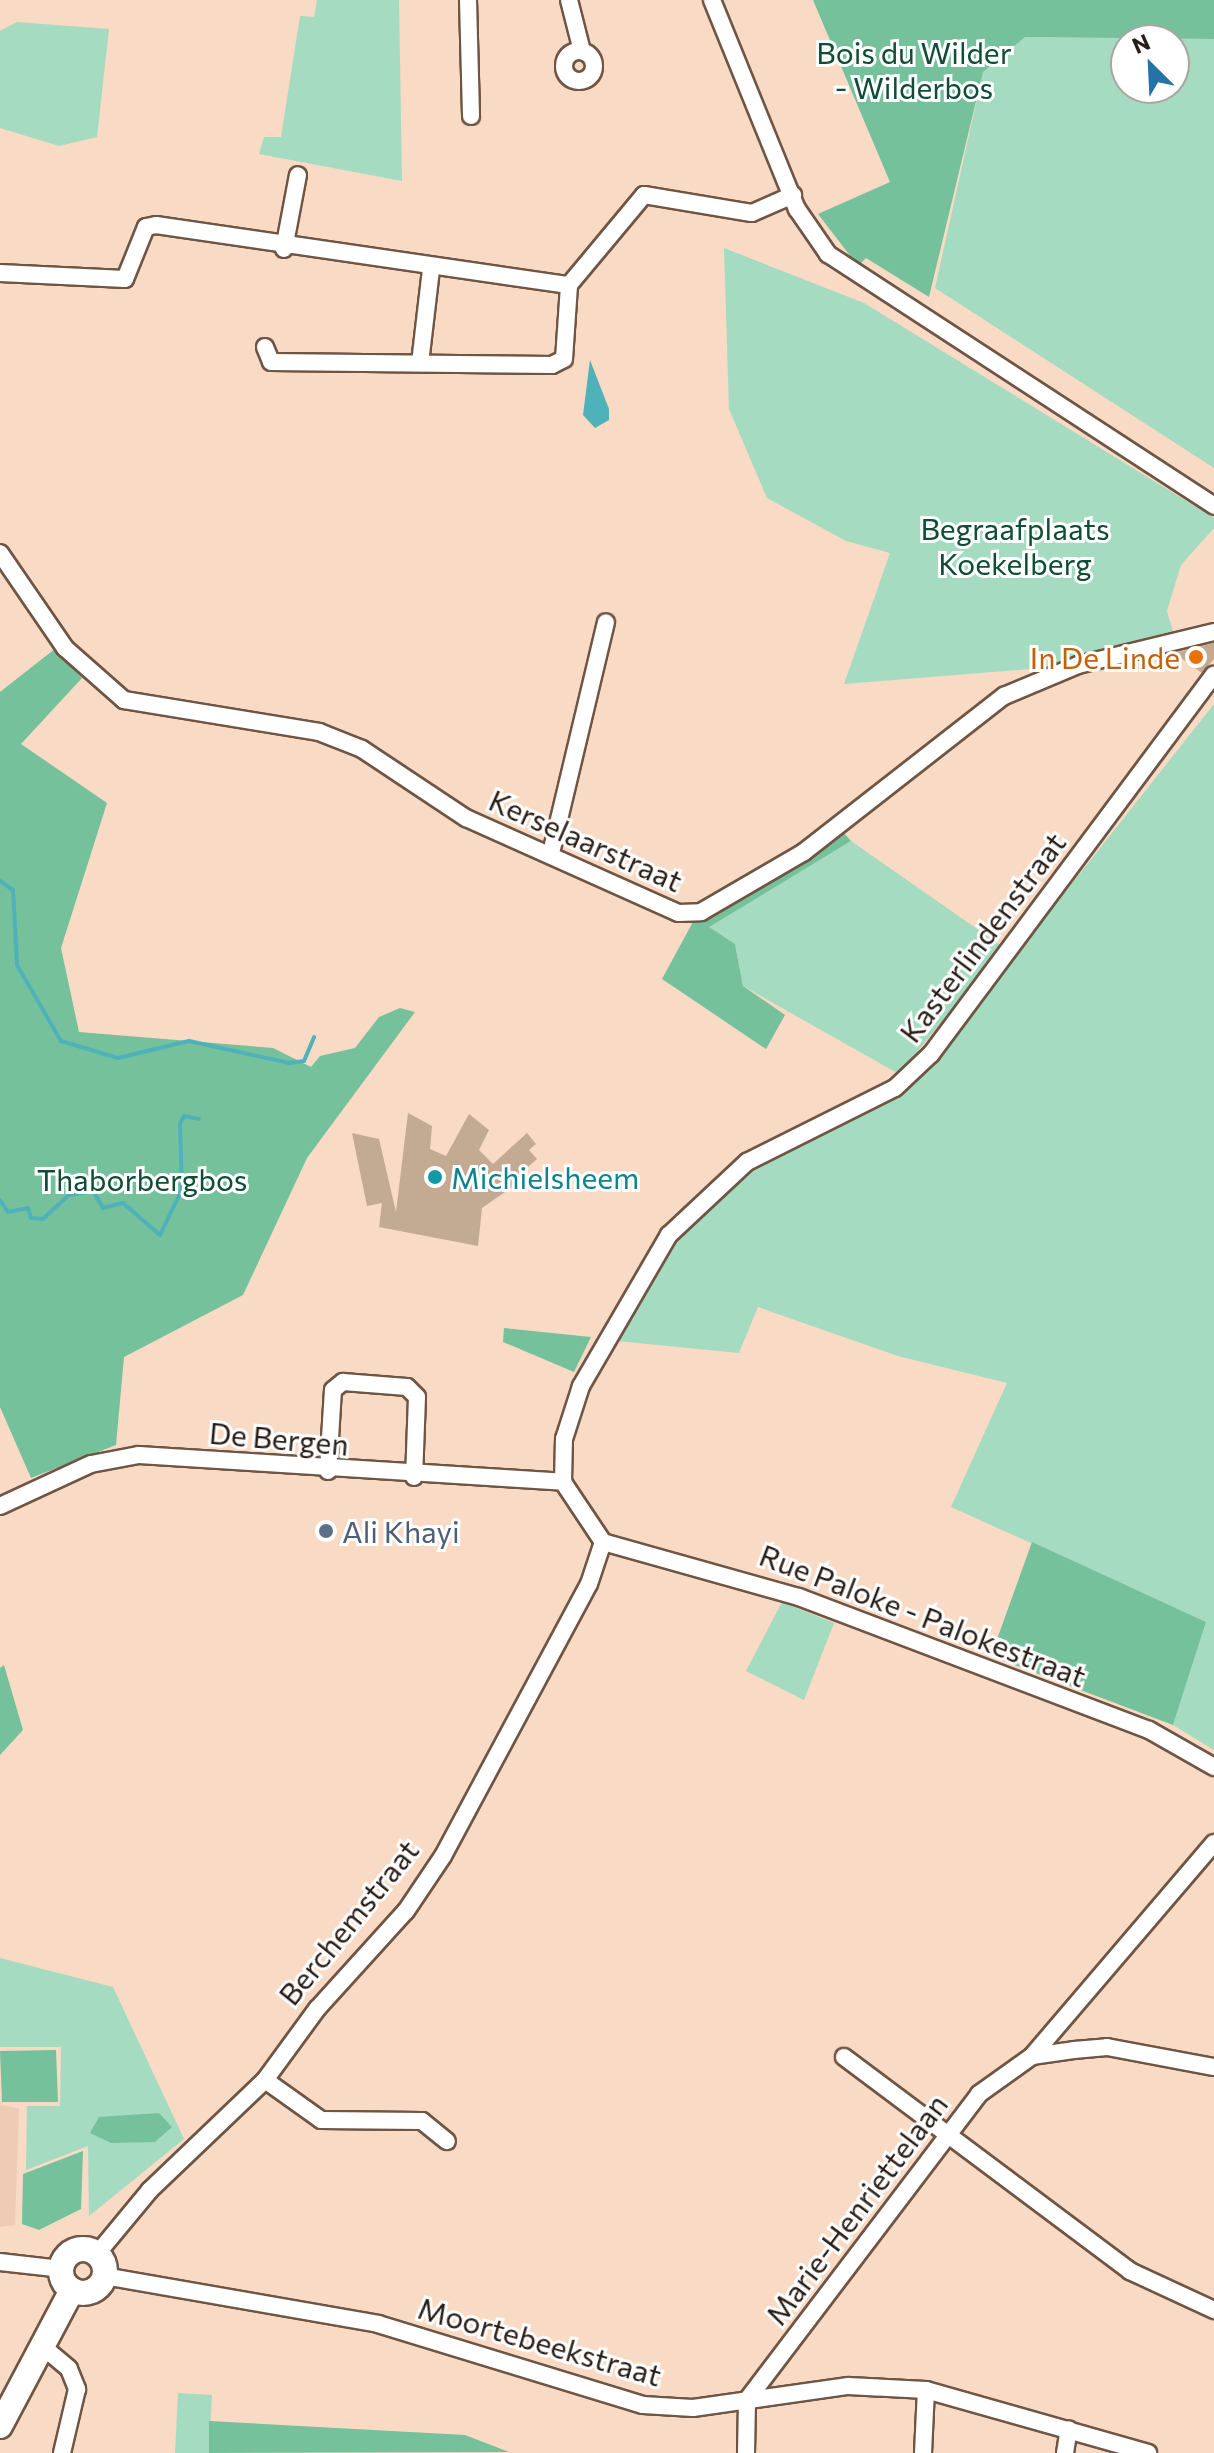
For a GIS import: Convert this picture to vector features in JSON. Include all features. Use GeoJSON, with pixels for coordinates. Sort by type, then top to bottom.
{"type":"FeatureCollection","features":[{"type":"Feature","properties":{"kind":"street"},"geometry":{"type":"LineString","coordinates":[[468,0],[471,116]]}},
{"type":"Feature","properties":{"kind":"street"},"geometry":{"type":"LineString","coordinates":[[569,0],[582,51]]}},
{"type":"Feature","properties":{"kind":"street"},"geometry":{"type":"LineString","coordinates":[[712,0],[793,195],[815,238],[851,274],[1214,506]]}},
{"type":"Feature","properties":{"kind":"street"},"geometry":{"type":"LineString","coordinates":[[284,249],[298,175]]}},
{"type":"Feature","properties":{"kind":"street"},"geometry":{"type":"LineString","coordinates":[[265,347],[271,362],[420,363],[564,359],[569,285],[644,195],[752,213],[793,195]]}},
{"type":"Feature","properties":{"kind":"street"},"geometry":{"type":"LineString","coordinates":[[0,273],[125,279],[146,227],[284,249],[569,285]]}},
{"type":"Feature","properties":{"kind":"street"},"geometry":{"type":"LineString","coordinates":[[420,363],[431,269]]}},
{"type":"Feature","properties":{"kind":"street","name":"Kerselaarstraat"},"geometry":{"type":"LineString","coordinates":[[0,553],[65,648],[124,700],[319,732],[362,749],[466,818],[551,853],[678,913],[701,912],[804,852],[1004,696],[1078,665],[1214,632]]}},
{"type":"Feature","properties":{"kind":"street"},"geometry":{"type":"LineString","coordinates":[[551,853],[606,622]]}},
{"type":"Feature","properties":{"kind":"street","name":"Kasterlindenstraat"},"geometry":{"type":"LineString","coordinates":[[563,1482],[571,1412],[620,1317],[669,1235],[727,1176],[895,1088],[931,1054],[1214,675]]}},
{"type":"Feature","properties":{"kind":"street"},"geometry":{"type":"LineString","coordinates":[[328,1471],[333,1390],[343,1382],[407,1387],[417,1397],[414,1477]]}},
{"type":"Feature","properties":{"kind":"street","name":"De Bergen"},"geometry":{"type":"LineString","coordinates":[[0,1506],[120,1457],[414,1477],[563,1482]]}},
{"type":"Feature","properties":{"kind":"street"},"geometry":{"type":"LineString","coordinates":[[563,1482],[603,1542]]}},
{"type":"Feature","properties":{"kind":"street","name":"Rue Paloke - Palokestraat"},"geometry":{"type":"LineString","coordinates":[[603,1542],[799,1597],[1149,1730],[1214,1767]]}},
{"type":"Feature","properties":{"kind":"street","name":"Berchemstraat"},"geometry":{"type":"LineString","coordinates":[[66,2280],[95,2289],[101,2265],[150,2190],[265,2080],[443,1856],[589,1584],[603,1542]]}},
{"type":"Feature","properties":{"kind":"street"},"geometry":{"type":"LineString","coordinates":[[1032,2056],[1214,1843]]}},
{"type":"Feature","properties":{"kind":"street","name":"Marie-Henriettelaan"},"geometry":{"type":"LineString","coordinates":[[747,2400],[945,2132],[979,2094],[1032,2056],[1107,2047],[1214,2067]]}},
{"type":"Feature","properties":{"kind":"street"},"geometry":{"type":"LineString","coordinates":[[844,2057],[1130,2271],[1214,2310]]}},
{"type":"Feature","properties":{"kind":"street"},"geometry":{"type":"LineString","coordinates":[[265,2080],[321,2120],[422,2121],[447,2141]]}},
{"type":"Feature","properties":{"kind":"street"},"geometry":{"type":"LineString","coordinates":[[0,2426],[42,2346],[77,2250],[101,2265]]}},
{"type":"Feature","properties":{"kind":"street"},"geometry":{"type":"LineString","coordinates":[[0,2262],[66,2280]]}},
{"type":"Feature","properties":{"kind":"street","name":"Moortebeekstraat"},"geometry":{"type":"LineString","coordinates":[[101,2265],[378,2324],[643,2405],[693,2408],[848,2386],[926,2390],[1148,2453]]}},
{"type":"Feature","properties":{"kind":"street"},"geometry":{"type":"LineString","coordinates":[[42,2346],[69,2369],[77,2389],[62,2453]]}},
{"type":"Feature","properties":{"kind":"street"},"geometry":{"type":"LineString","coordinates":[[923,2453],[926,2390]]}},
{"type":"Feature","properties":{"kind":"street"},"geometry":{"type":"LineString","coordinates":[[746,2453],[747,2400]]}},
{"type":"Feature","properties":{"kind":"street"},"geometry":{"type":"LineString","coordinates":[[1065,2453],[1069,2429]]}},
{"type":"Feature","properties":{"kind":"shaded area"},"geometry":{"type":"Polygon","coordinates":[[[0,2105],[19,2108],[15,2225],[0,2227],[0,2105]]]}},
{"type":"Feature","properties":{"kind":"green space"},"geometry":{"type":"Polygon","coordinates":[[[317,0],[399,0],[402,181],[259,154],[264,137],[281,137],[300,16],[314,17],[317,0]]]}},
{"type":"Feature","properties":{"kind":"green space","name":"Bois du Wilder - Wilderbos"},"geometry":{"type":"Polygon","coordinates":[[[813,0],[1214,0],[1214,39],[1190,39],[1190,24],[1110,24],[1110,38],[1025,37],[983,72],[929,297],[866,258],[858,266],[818,214],[890,182],[813,0]]]}},
{"type":"Feature","properties":{"kind":"green space"},"geometry":{"type":"Polygon","coordinates":[[[17,22],[109,29],[97,137],[59,146],[0,128],[0,31],[17,22]]]}},
{"type":"Feature","properties":{"kind":"green space"},"geometry":{"type":"Polygon","coordinates":[[[1024,37],[1110,38],[1110,104],[1190,104],[1190,39],[1214,39],[1214,468],[935,288],[983,72],[1024,37]]]}},
{"type":"Feature","properties":{"kind":"green space","name":"Begraafplaats Koekelberg"},"geometry":{"type":"Polygon","coordinates":[[[724,248],[864,303],[1214,518],[1214,528],[1181,565],[1167,611],[1174,635],[1043,668],[844,684],[890,553],[846,541],[767,498],[729,409],[724,248]]]}},
{"type":"Feature","properties":{"kind":"green space","name":"Thaborbergbos"},"geometry":{"type":"Polygon","coordinates":[[[56,648],[82,678],[21,744],[107,803],[61,948],[79,1032],[273,1048],[311,1067],[320,1056],[355,1048],[379,1017],[400,1008],[415,1012],[307,1158],[243,1295],[124,1357],[116,1445],[31,1478],[0,1407],[0,692],[56,648]]]}},
{"type":"Feature","properties":{"kind":"green space"},"geometry":{"type":"Polygon","coordinates":[[[1214,704],[1214,1750],[1173,1725],[1206,1622],[951,1507],[1007,1383],[898,1356],[758,1307],[739,1353],[617,1341],[677,1241],[738,1180],[919,1077],[1214,704]]]}},
{"type":"Feature","properties":{"kind":"green space"},"geometry":{"type":"Polygon","coordinates":[[[844,833],[851,841],[709,927],[735,944],[743,986],[785,1015],[766,1049],[662,979],[694,920],[844,833]]]}},
{"type":"Feature","properties":{"kind":"green space"},"geometry":{"type":"Polygon","coordinates":[[[851,841],[1003,947],[899,1074],[743,986],[735,944],[708,927],[851,841]]]}},
{"type":"Feature","properties":{"kind":"green space"},"geometry":{"type":"Polygon","coordinates":[[[504,1328],[591,1337],[574,1372],[503,1342],[504,1328]]]}},
{"type":"Feature","properties":{"kind":"green space"},"geometry":{"type":"Polygon","coordinates":[[[1032,1542],[1206,1622],[1173,1725],[991,1656],[1032,1542]]]}},
{"type":"Feature","properties":{"kind":"green space"},"geometry":{"type":"Polygon","coordinates":[[[782,1602],[834,1623],[804,1700],[746,1671],[782,1602]]]}},
{"type":"Feature","properties":{"kind":"green space"},"geometry":{"type":"Polygon","coordinates":[[[4,1665],[23,1730],[0,1755],[0,1668],[4,1665]]]}},
{"type":"Feature","properties":{"kind":"green space"},"geometry":{"type":"Polygon","coordinates":[[[0,1958],[113,1987],[184,2139],[89,2216],[88,2146],[26,2170],[27,2106],[60,2106],[61,2047],[0,2047],[0,1958]]]}},
{"type":"Feature","properties":{"kind":"green space"},"geometry":{"type":"Polygon","coordinates":[[[56,2050],[58,2102],[2,2102],[0,2051],[56,2050]]]}},
{"type":"Feature","properties":{"kind":"green space"},"geometry":{"type":"Polygon","coordinates":[[[159,2113],[172,2127],[155,2142],[111,2143],[90,2133],[99,2117],[159,2113]]]}},
{"type":"Feature","properties":{"kind":"green space"},"geometry":{"type":"Polygon","coordinates":[[[83,2151],[81,2209],[39,2230],[22,2224],[23,2174],[83,2151]]]}},
{"type":"Feature","properties":{"kind":"green space"},"geometry":{"type":"Polygon","coordinates":[[[178,2393],[212,2395],[209,2453],[175,2453],[178,2393]]]}},
{"type":"Feature","properties":{"kind":"green space"},"geometry":{"type":"Polygon","coordinates":[[[209,2421],[465,2435],[509,2452],[209,2453],[209,2421]]]}},
{"type":"Feature","properties":{"kind":"water"},"geometry":{"type":"Polygon","coordinates":[[[590,360],[609,409],[609,420],[595,428],[583,415],[590,360]]]}},
{"type":"Feature","properties":{"kind":"building","name":"In De Linde"},"geometry":{"type":"Polygon","coordinates":[[[1214,643],[1214,659],[1202,673],[1174,653],[1214,643]]]}},
{"type":"Feature","properties":{"kind":"building","name":"Michielsheem"},"geometry":{"type":"Polygon","coordinates":[[[408,1113],[432,1126],[430,1149],[446,1156],[469,1114],[489,1130],[479,1150],[493,1164],[527,1133],[536,1144],[529,1150],[537,1159],[520,1174],[522,1180],[482,1208],[478,1246],[379,1227],[382,1203],[367,1206],[352,1133],[379,1139],[396,1212],[408,1113]]]}},
{"type":"Feature","properties":{"kind":"waterway"},"geometry":{"type":"LineString","coordinates":[[0,881],[13,890],[17,965],[61,1041],[118,1058],[189,1041],[289,1063],[304,1061],[314,1037]]}},
{"type":"Feature","properties":{"kind":"waterway"},"geometry":{"type":"LineString","coordinates":[[0,1200],[8,1212],[28,1208],[31,1218],[43,1219],[69,1195],[93,1191],[103,1208],[123,1203],[160,1235],[182,1189],[180,1124],[184,1116],[199,1119]]}},
{"type":"Feature","properties":{"kind":"place","name":"In De Linde"},"geometry":{"type":"Point","coordinates":[1196,657]}},
{"type":"Feature","properties":{"kind":"place","name":"Michielsheem"},"geometry":{"type":"Point","coordinates":[435,1177]}},
{"type":"Feature","properties":{"kind":"place","name":"Ali Khayi"},"geometry":{"type":"Point","coordinates":[326,1531]}}]}
